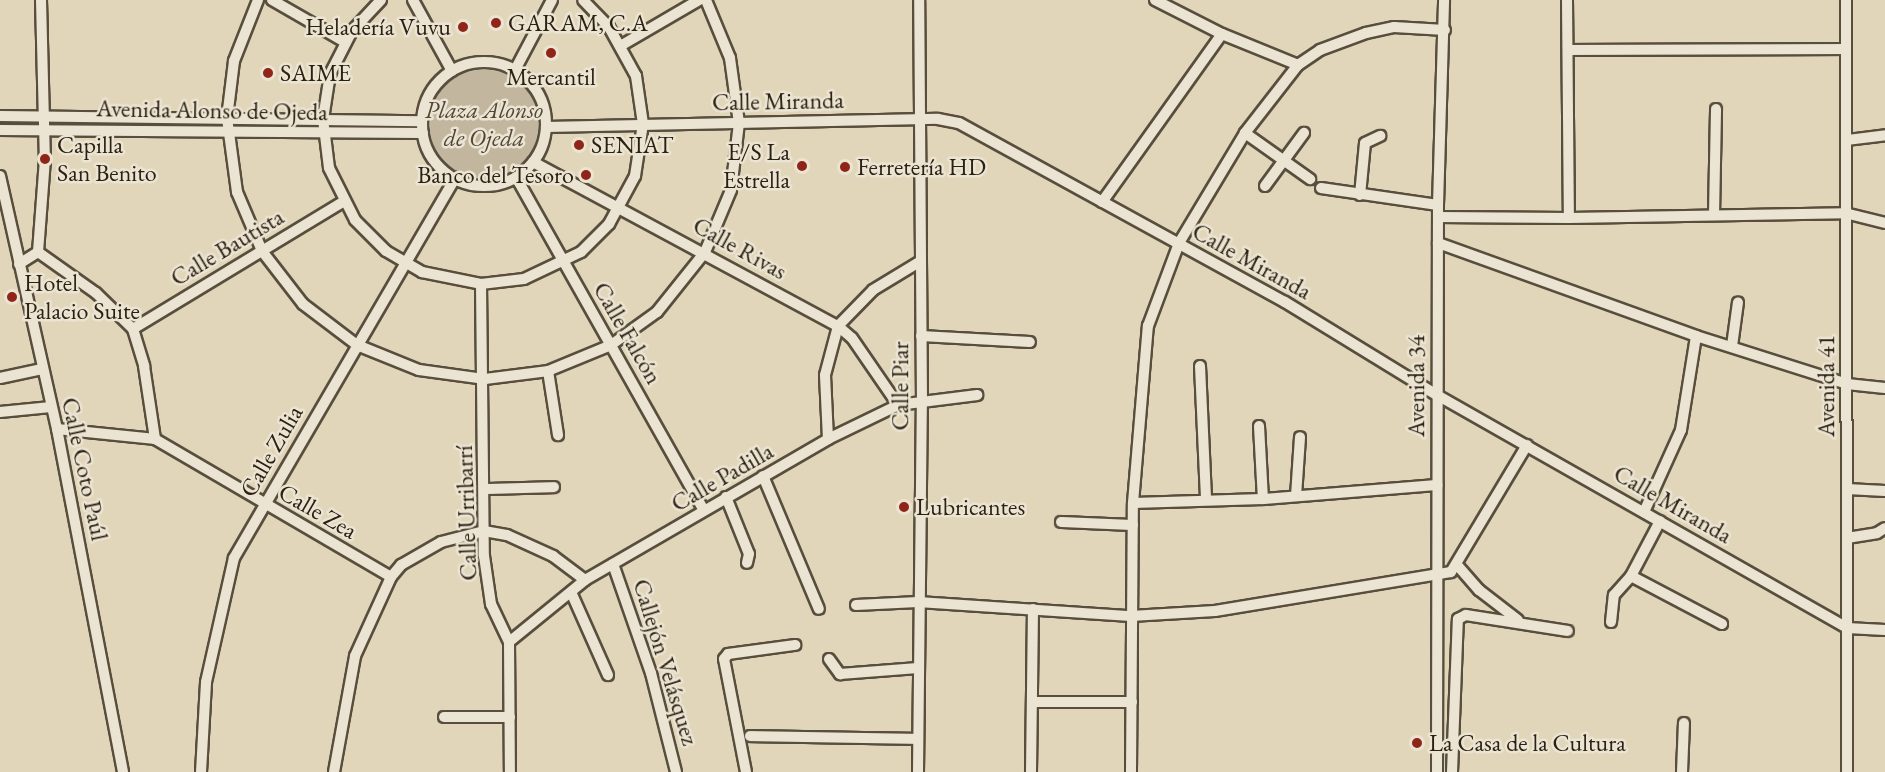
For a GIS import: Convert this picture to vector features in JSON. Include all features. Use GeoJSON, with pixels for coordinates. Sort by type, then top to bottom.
{"type":"FeatureCollection","features":[{"type":"Feature","properties":{"kind":"street"},"geometry":{"type":"LineString","coordinates":[[38,252],[45,130],[41,0]]}},
{"type":"Feature","properties":{"kind":"street"},"geometry":{"type":"LineString","coordinates":[[258,0],[234,61],[226,118],[237,192],[262,251],[303,304],[357,345],[419,370],[485,379],[548,371],[611,345],[671,298],[705,252],[731,190],[739,123],[730,58],[706,0]]}},
{"type":"Feature","properties":{"kind":"street"},"geometry":{"type":"LineString","coordinates":[[273,0],[345,42]]}},
{"type":"Feature","properties":{"kind":"street"},"geometry":{"type":"LineString","coordinates":[[381,0],[345,42],[330,74],[323,119],[329,168],[343,202],[370,237],[404,263],[441,279],[481,284],[524,279],[564,263],[596,239],[620,207],[639,160],[643,124],[636,76],[622,45],[583,0]]}},
{"type":"Feature","properties":{"kind":"street"},"geometry":{"type":"LineString","coordinates":[[413,0],[452,71]]}},
{"type":"Feature","properties":{"kind":"street"},"geometry":{"type":"LineString","coordinates":[[515,70],[552,0]]}},
{"type":"Feature","properties":{"kind":"street"},"geometry":{"type":"LineString","coordinates":[[622,45],[699,0]]}},
{"type":"Feature","properties":{"kind":"street","name":"Calle Piar"},"geometry":{"type":"LineString","coordinates":[[918,772],[918,602],[922,403],[919,261],[919,0]]}},
{"type":"Feature","properties":{"kind":"street"},"geometry":{"type":"LineString","coordinates":[[1155,0],[1222,34],[1298,65]]}},
{"type":"Feature","properties":{"kind":"street","name":"Avenida 34"},"geometry":{"type":"LineString","coordinates":[[1437,772],[1438,211],[1445,30],[1444,0]]}},
{"type":"Feature","properties":{"kind":"street"},"geometry":{"type":"LineString","coordinates":[[1567,0],[1569,218]]}},
{"type":"Feature","properties":{"kind":"street","name":"Avenida 41"},"geometry":{"type":"LineString","coordinates":[[1846,0],[1847,772]]}},
{"type":"Feature","properties":{"kind":"street"},"geometry":{"type":"LineString","coordinates":[[1131,772],[1133,525],[1148,326],[1179,243],[1245,133],[1298,65],[1320,50],[1366,33],[1394,27],[1445,30]]}},
{"type":"Feature","properties":{"kind":"street"},"geometry":{"type":"LineString","coordinates":[[1102,202],[1222,34]]}},
{"type":"Feature","properties":{"kind":"street"},"geometry":{"type":"LineString","coordinates":[[1568,50],[1846,49]]}},
{"type":"Feature","properties":{"kind":"street"},"geometry":{"type":"LineString","coordinates":[[483,62],[515,70],[535,88],[545,113],[546,127],[533,162],[516,177],[485,186],[455,178],[430,154],[422,127],[430,92],[452,71],[483,62]]}},
{"type":"Feature","properties":{"kind":"street"},"geometry":{"type":"LineString","coordinates":[[1714,215],[1716,109]]}},
{"type":"Feature","properties":{"kind":"street","name":"Avenida Alonso de Ojeda"},"geometry":{"type":"LineString","coordinates":[[0,116],[323,119],[422,127]]}},
{"type":"Feature","properties":{"kind":"street","name":"Calle Miranda"},"geometry":{"type":"LineString","coordinates":[[546,127],[919,120],[958,123],[1179,243],[1437,394],[1847,628],[1885,630]]}},
{"type":"Feature","properties":{"kind":"street","name":"Avenida Alonso de Ojeda"},"geometry":{"type":"LineString","coordinates":[[0,130],[323,133],[422,127]]}},
{"type":"Feature","properties":{"kind":"street"},"geometry":{"type":"LineString","coordinates":[[1245,133],[1310,179]]}},
{"type":"Feature","properties":{"kind":"street"},"geometry":{"type":"LineString","coordinates":[[1265,186],[1305,133]]}},
{"type":"Feature","properties":{"kind":"street"},"geometry":{"type":"LineString","coordinates":[[1847,140],[1885,135]]}},
{"type":"Feature","properties":{"kind":"street"},"geometry":{"type":"LineString","coordinates":[[1360,195],[1365,144],[1380,136]]}},
{"type":"Feature","properties":{"kind":"street","name":"Calle Rivas"},"geometry":{"type":"LineString","coordinates":[[533,162],[705,252],[838,327],[852,338],[898,405]]}},
{"type":"Feature","properties":{"kind":"street","name":"Calle Coto Paúl"},"geometry":{"type":"LineString","coordinates":[[0,176],[57,429],[123,772]]}},
{"type":"Feature","properties":{"kind":"street","name":"Calle Falcón"},"geometry":{"type":"LineString","coordinates":[[516,177],[704,510]]}},
{"type":"Feature","properties":{"kind":"street","name":"Calle Zulia"},"geometry":{"type":"LineString","coordinates":[[201,772],[206,682],[234,558],[455,178]]}},
{"type":"Feature","properties":{"kind":"street"},"geometry":{"type":"LineString","coordinates":[[1321,188],[1438,211],[1569,218],[1845,213],[1885,223]]}},
{"type":"Feature","properties":{"kind":"street","name":"Calle Bautista"},"geometry":{"type":"LineString","coordinates":[[133,329],[343,202]]}},
{"type":"Feature","properties":{"kind":"street"},"geometry":{"type":"LineString","coordinates":[[1438,243],[1696,336],[1847,384],[1885,388]]}},
{"type":"Feature","properties":{"kind":"street"},"geometry":{"type":"LineString","coordinates":[[19,264],[38,252]]}},
{"type":"Feature","properties":{"kind":"street"},"geometry":{"type":"LineString","coordinates":[[38,252],[96,293],[133,329],[144,366],[154,439]]}},
{"type":"Feature","properties":{"kind":"street"},"geometry":{"type":"LineString","coordinates":[[828,439],[825,375],[838,327],[873,290],[919,261]]}},
{"type":"Feature","properties":{"kind":"street","name":"Calle Urribarrí"},"geometry":{"type":"LineString","coordinates":[[481,284],[485,379],[484,531],[491,604],[509,642],[510,772]]}},
{"type":"Feature","properties":{"kind":"street"},"geometry":{"type":"LineString","coordinates":[[1732,346],[1738,302]]}},
{"type":"Feature","properties":{"kind":"street"},"geometry":{"type":"LineString","coordinates":[[921,336],[1030,342]]}},
{"type":"Feature","properties":{"kind":"street"},"geometry":{"type":"LineString","coordinates":[[1644,512],[1681,430],[1696,336]]}},
{"type":"Feature","properties":{"kind":"street"},"geometry":{"type":"LineString","coordinates":[[1200,366],[1206,500]]}},
{"type":"Feature","properties":{"kind":"street"},"geometry":{"type":"LineString","coordinates":[[2,380],[42,369]]}},
{"type":"Feature","properties":{"kind":"street"},"geometry":{"type":"LineString","coordinates":[[548,371],[558,435]]}},
{"type":"Feature","properties":{"kind":"street","name":"Calle Padilla"},"geometry":{"type":"LineString","coordinates":[[509,642],[585,580],[828,439],[898,405],[977,395]]}},
{"type":"Feature","properties":{"kind":"street"},"geometry":{"type":"LineString","coordinates":[[0,412],[51,407]]}},
{"type":"Feature","properties":{"kind":"street"},"geometry":{"type":"LineString","coordinates":[[1258,426],[1263,499]]}},
{"type":"Feature","properties":{"kind":"street","name":"Calle Zea"},"geometry":{"type":"LineString","coordinates":[[57,429],[154,439],[391,577]]}},
{"type":"Feature","properties":{"kind":"street"},"geometry":{"type":"LineString","coordinates":[[1296,496],[1300,437]]}},
{"type":"Feature","properties":{"kind":"street"},"geometry":{"type":"LineString","coordinates":[[856,605],[918,602],[1131,616],[1215,611],[1438,575],[1458,566],[1527,445]]}},
{"type":"Feature","properties":{"kind":"street"},"geometry":{"type":"LineString","coordinates":[[763,476],[819,609]]}},
{"type":"Feature","properties":{"kind":"street"},"geometry":{"type":"LineString","coordinates":[[1134,503],[1263,499],[1437,485]]}},
{"type":"Feature","properties":{"kind":"street"},"geometry":{"type":"LineString","coordinates":[[484,489],[554,487]]}},
{"type":"Feature","properties":{"kind":"street"},"geometry":{"type":"LineString","coordinates":[[1847,489],[1885,491]]}},
{"type":"Feature","properties":{"kind":"street"},"geometry":{"type":"LineString","coordinates":[[726,497],[749,554],[747,563]]}},
{"type":"Feature","properties":{"kind":"street"},"geometry":{"type":"LineString","coordinates":[[1611,622],[1614,594],[1631,576],[1660,521]]}},
{"type":"Feature","properties":{"kind":"street"},"geometry":{"type":"LineString","coordinates":[[1060,522],[1133,525]]}},
{"type":"Feature","properties":{"kind":"street"},"geometry":{"type":"LineString","coordinates":[[1847,538],[1877,533],[1885,528]]}},
{"type":"Feature","properties":{"kind":"street"},"geometry":{"type":"LineString","coordinates":[[334,772],[355,656],[391,577],[401,565],[441,542],[484,531],[507,535],[553,556],[585,580]]}},
{"type":"Feature","properties":{"kind":"street","name":"Callejón Velásquez"},"geometry":{"type":"LineString","coordinates":[[613,564],[651,673],[676,772]]}},
{"type":"Feature","properties":{"kind":"street"},"geometry":{"type":"LineString","coordinates":[[1458,566],[1479,590],[1520,621]]}},
{"type":"Feature","properties":{"kind":"street"},"geometry":{"type":"LineString","coordinates":[[1631,576],[1722,624]]}},
{"type":"Feature","properties":{"kind":"street"},"geometry":{"type":"LineString","coordinates":[[571,592],[608,675]]}},
{"type":"Feature","properties":{"kind":"street"},"geometry":{"type":"LineString","coordinates":[[1031,772],[1033,609]]}},
{"type":"Feature","properties":{"kind":"street"},"geometry":{"type":"LineString","coordinates":[[1452,772],[1458,619],[1466,615],[1520,621],[1568,631]]}},
{"type":"Feature","properties":{"kind":"street"},"geometry":{"type":"LineString","coordinates":[[746,772],[724,659],[728,654],[795,645]]}},
{"type":"Feature","properties":{"kind":"street"},"geometry":{"type":"LineString","coordinates":[[829,659],[840,674],[918,668]]}},
{"type":"Feature","properties":{"kind":"street"},"geometry":{"type":"LineString","coordinates":[[1032,702],[1132,702]]}},
{"type":"Feature","properties":{"kind":"street"},"geometry":{"type":"LineString","coordinates":[[444,717],[510,717]]}},
{"type":"Feature","properties":{"kind":"street"},"geometry":{"type":"LineString","coordinates":[[1682,772],[1684,723]]}},
{"type":"Feature","properties":{"kind":"street"},"geometry":{"type":"LineString","coordinates":[[750,736],[918,739]]}},
{"type":"Feature","properties":{"kind":"green space","name":"Plaza Alonso de Ojeda"},"geometry":{"type":"Polygon","coordinates":[[[484,62],[508,67],[528,80],[541,100],[546,124],[541,148],[528,168],[508,181],[484,186],[460,181],[440,168],[427,148],[422,124],[427,100],[440,80],[460,67],[484,62]]]}},
{"type":"Feature","properties":{"kind":"place","name":"GARAM, C.A"},"geometry":{"type":"Point","coordinates":[496,23]}},
{"type":"Feature","properties":{"kind":"place","name":"Heladería Vuvu"},"geometry":{"type":"Point","coordinates":[463,27]}},
{"type":"Feature","properties":{"kind":"place","name":"Mercantil"},"geometry":{"type":"Point","coordinates":[551,53]}},
{"type":"Feature","properties":{"kind":"place","name":"SAIME"},"geometry":{"type":"Point","coordinates":[268,73]}},
{"type":"Feature","properties":{"kind":"place","name":"SENIAT"},"geometry":{"type":"Point","coordinates":[579,145]}},
{"type":"Feature","properties":{"kind":"place","name":"Capilla San Benito"},"geometry":{"type":"Point","coordinates":[45,159]}},
{"type":"Feature","properties":{"kind":"place","name":"E/S La Estrella"},"geometry":{"type":"Point","coordinates":[802,166]}},
{"type":"Feature","properties":{"kind":"place","name":"Ferretería HD"},"geometry":{"type":"Point","coordinates":[845,167]}},
{"type":"Feature","properties":{"kind":"place","name":"Banco del Tesoro"},"geometry":{"type":"Point","coordinates":[586,175]}},
{"type":"Feature","properties":{"kind":"place","name":"Hotel Palacio Suite"},"geometry":{"type":"Point","coordinates":[12,297]}},
{"type":"Feature","properties":{"kind":"place","name":"Lubricantes"},"geometry":{"type":"Point","coordinates":[904,507]}},
{"type":"Feature","properties":{"kind":"place","name":"La Casa de la Cultura"},"geometry":{"type":"Point","coordinates":[1417,743]}}]}
